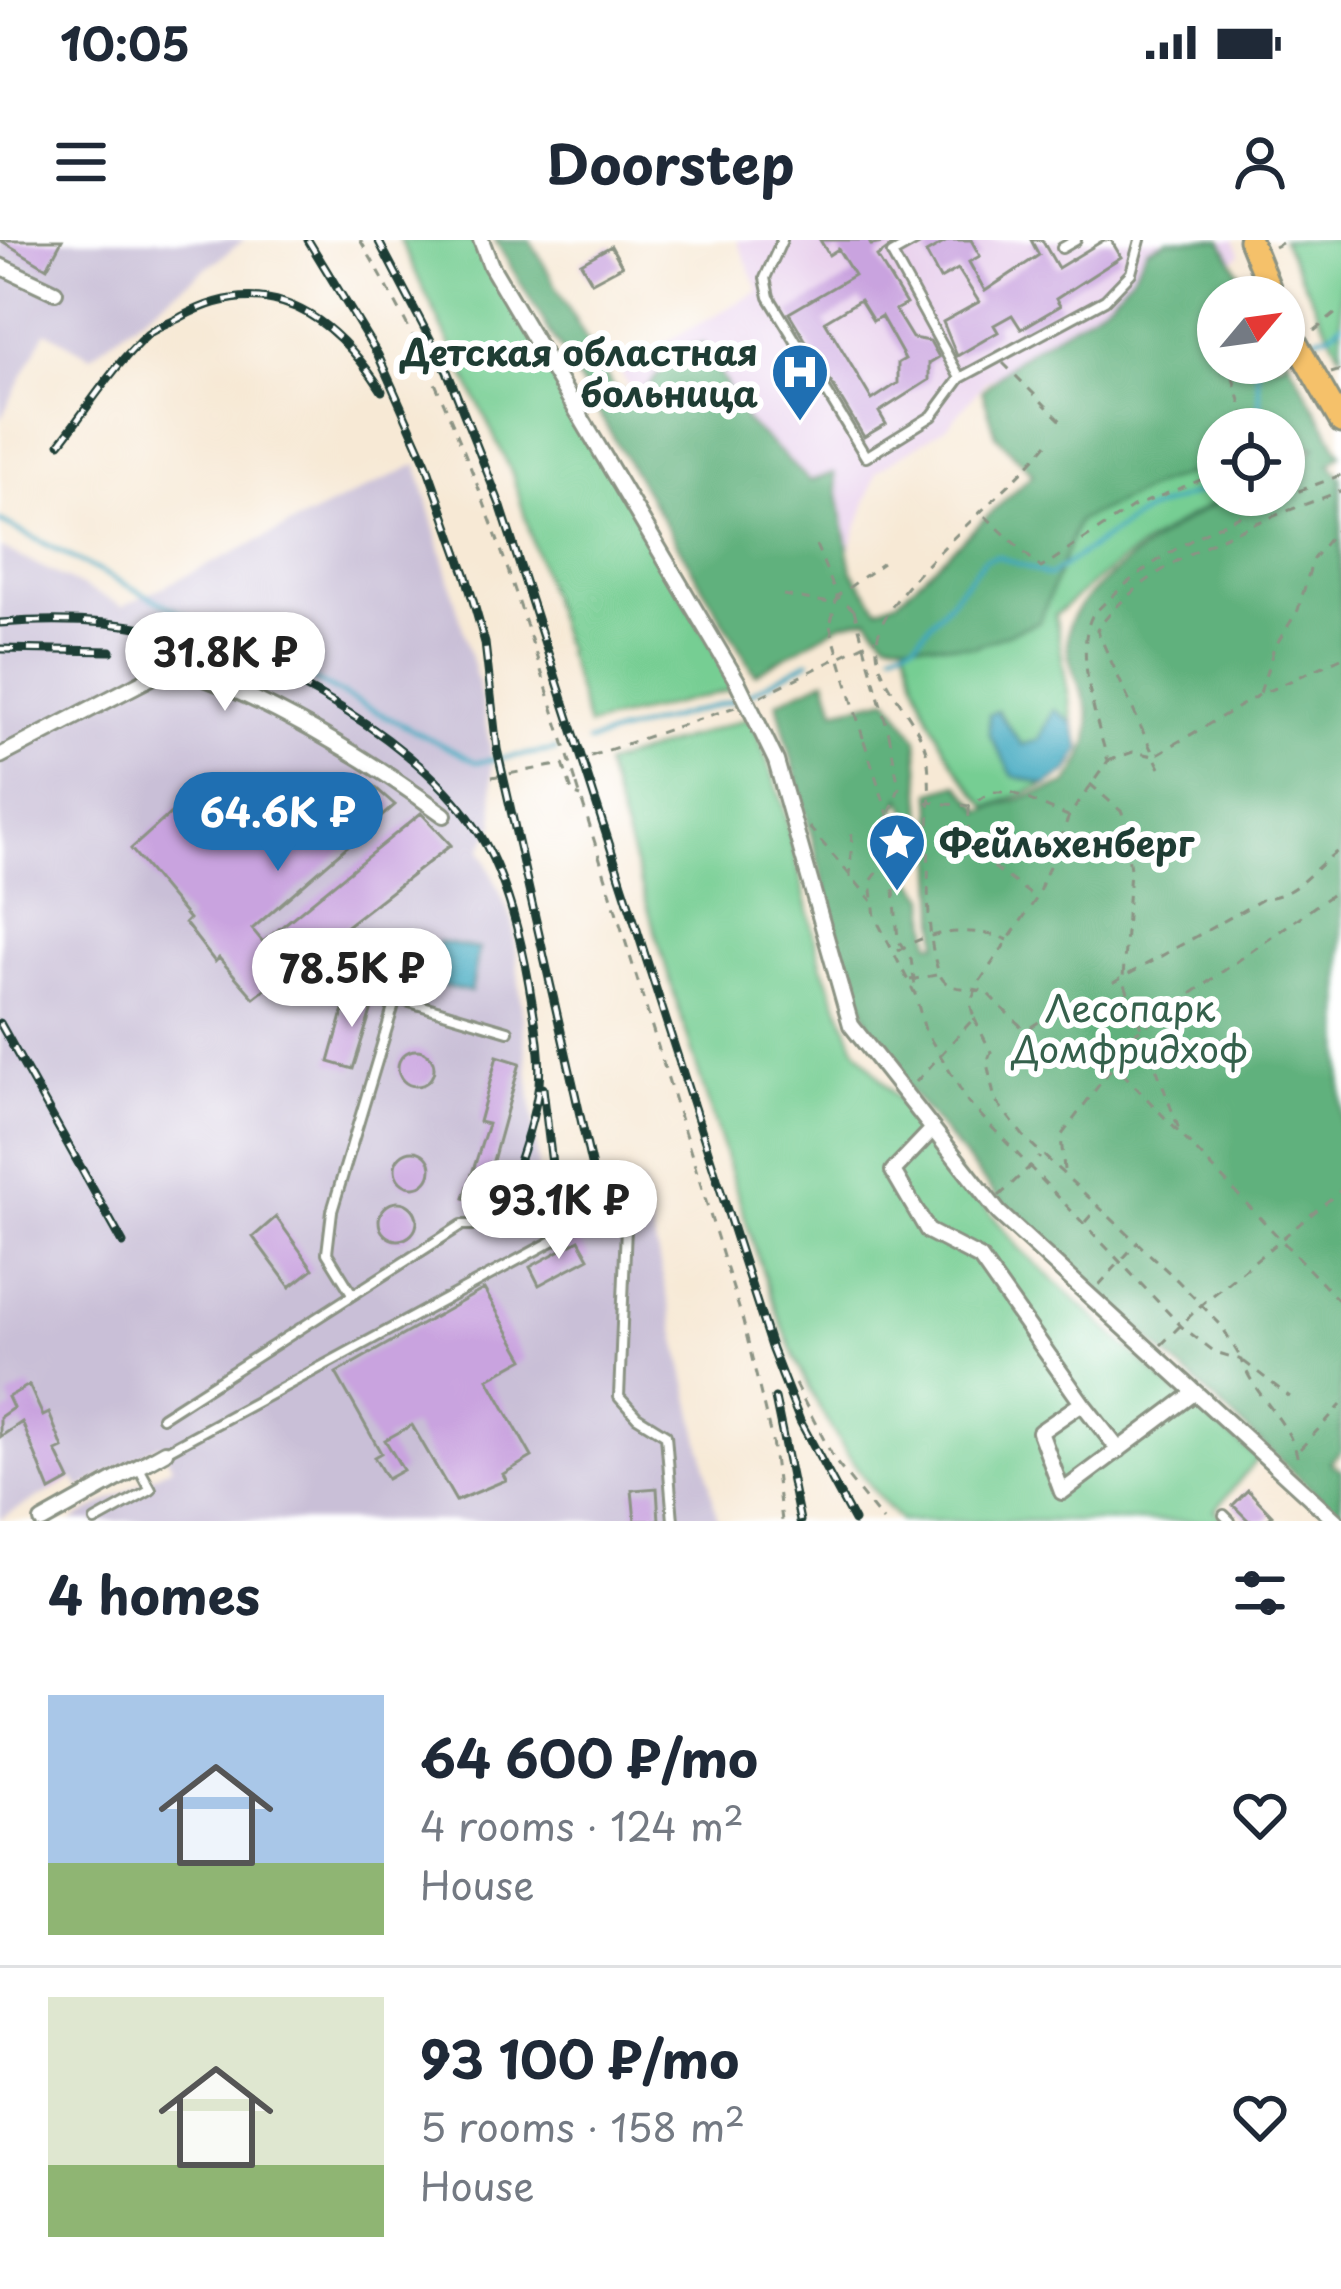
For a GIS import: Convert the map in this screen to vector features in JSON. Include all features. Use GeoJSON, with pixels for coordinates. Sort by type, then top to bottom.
{"type":"FeatureCollection","features":[{"type":"Feature","properties":{"kind":"main road"},"geometry":{"type":"LineString","coordinates":[[1250,240],[1265,276]]}},
{"type":"Feature","properties":{"kind":"main road"},"geometry":{"type":"LineString","coordinates":[[1305,359],[1341,422]]}},
{"type":"Feature","properties":{"kind":"street"},"geometry":{"type":"LineString","coordinates":[[482,240],[491,266],[742,693],[776,761],[851,1025],[990,1202],[1336,1521]]}},
{"type":"Feature","properties":{"kind":"street"},"geometry":{"type":"LineString","coordinates":[[0,266],[55,292]]}},
{"type":"Feature","properties":{"kind":"street"},"geometry":{"type":"LineString","coordinates":[[0,756],[171,667],[209,677],[396,779],[444,815]]}},
{"type":"Feature","properties":{"kind":"street"},"geometry":{"type":"LineString","coordinates":[[931,1131],[893,1171],[928,1231],[980,1258],[1119,1450]]}},
{"type":"Feature","properties":{"kind":"street"},"geometry":{"type":"LineString","coordinates":[[1082,1403],[1040,1432],[1062,1492],[1194,1393]]}},
{"type":"Feature","properties":{"kind":"street"},"geometry":{"type":"LineString","coordinates":[[42,1521],[165,1452]]}},
{"type":"Feature","properties":{"kind":"lane"},"geometry":{"type":"LineString","coordinates":[[782,240],[765,278],[769,297],[866,458],[932,416],[960,379],[1105,300],[1131,273],[1141,240]]}},
{"type":"Feature","properties":{"kind":"lane"},"geometry":{"type":"LineString","coordinates":[[917,240],[892,254],[960,379]]}},
{"type":"Feature","properties":{"kind":"lane"},"geometry":{"type":"LineString","coordinates":[[1062,248],[1076,240]]}},
{"type":"Feature","properties":{"kind":"lane"},"geometry":{"type":"LineString","coordinates":[[351,1292],[327,1253],[332,1211],[396,998],[508,1031]]}},
{"type":"Feature","properties":{"kind":"lane"},"geometry":{"type":"LineString","coordinates":[[163,1417],[198,1389],[302,1331],[351,1292],[462,1225],[498,1225],[609,1204],[626,1227],[619,1396],[637,1418],[666,1435],[673,1521]]}},
{"type":"Feature","properties":{"kind":"lane"},"geometry":{"type":"LineString","coordinates":[[165,1452],[560,1237]]}},
{"type":"Feature","properties":{"kind":"lane"},"geometry":{"type":"LineString","coordinates":[[95,1521],[151,1490],[138,1467]]}},
{"type":"Feature","properties":{"kind":"path"},"geometry":{"type":"LineString","coordinates":[[361,240],[434,376],[477,477],[581,795],[743,1321],[772,1441],[782,1521]]}},
{"type":"Feature","properties":{"kind":"path"},"geometry":{"type":"LineString","coordinates":[[1315,331],[1341,309]]}},
{"type":"Feature","properties":{"kind":"path"},"geometry":{"type":"LineString","coordinates":[[1007,369],[1065,425]]}},
{"type":"Feature","properties":{"kind":"path"},"geometry":{"type":"LineString","coordinates":[[1047,444],[983,514],[896,594],[877,638],[890,686],[912,719],[928,759],[932,936],[939,974],[956,988],[976,988],[1019,1029],[1028,1029],[1078,1061],[1104,1055],[1341,888]]}},
{"type":"Feature","properties":{"kind":"path"},"geometry":{"type":"LineString","coordinates":[[1108,761],[1084,663],[1083,633],[1092,616],[1189,540],[1240,513],[1341,476]]}},
{"type":"Feature","properties":{"kind":"path"},"geometry":{"type":"LineString","coordinates":[[983,514],[1041,568],[1133,507],[1197,481]]}},
{"type":"Feature","properties":{"kind":"path"},"geometry":{"type":"LineString","coordinates":[[1160,768],[1097,630],[1112,610],[1154,578],[1251,527],[1341,491]]}},
{"type":"Feature","properties":{"kind":"path"},"geometry":{"type":"LineString","coordinates":[[1259,695],[1274,648],[1298,610],[1312,560],[1340,525],[1341,501]]}},
{"type":"Feature","properties":{"kind":"path"},"geometry":{"type":"LineString","coordinates":[[816,545],[836,596],[854,610],[889,734],[899,788],[888,817]]}},
{"type":"Feature","properties":{"kind":"path"},"geometry":{"type":"LineString","coordinates":[[883,563],[836,596],[830,626],[898,845],[930,861]]}},
{"type":"Feature","properties":{"kind":"path"},"geometry":{"type":"LineString","coordinates":[[783,595],[832,604]]}},
{"type":"Feature","properties":{"kind":"path"},"geometry":{"type":"LineString","coordinates":[[591,756],[877,638]]}},
{"type":"Feature","properties":{"kind":"path"},"geometry":{"type":"LineString","coordinates":[[1064,1170],[1058,1172],[1041,1156],[995,1100],[987,1064],[991,1052],[970,1003],[1036,899],[1069,816],[1108,761],[1132,752],[1154,756],[1259,695],[1341,658]]}},
{"type":"Feature","properties":{"kind":"path"},"geometry":{"type":"LineString","coordinates":[[492,777],[563,764],[573,794],[581,795]]}},
{"type":"Feature","properties":{"kind":"path"},"geometry":{"type":"LineString","coordinates":[[1089,782],[1122,812],[1128,845],[1124,979],[1180,1134]]}},
{"type":"Feature","properties":{"kind":"path"},"geometry":{"type":"LineString","coordinates":[[926,802],[969,806],[992,792],[1011,792],[1069,816]]}},
{"type":"Feature","properties":{"kind":"path"},"geometry":{"type":"LineString","coordinates":[[969,806],[968,848],[1036,899]]}},
{"type":"Feature","properties":{"kind":"path"},"geometry":{"type":"LineString","coordinates":[[794,819],[816,830],[850,880],[873,903]]}},
{"type":"Feature","properties":{"kind":"path"},"geometry":{"type":"LineString","coordinates":[[850,880],[852,829]]}},
{"type":"Feature","properties":{"kind":"path"},"geometry":{"type":"LineString","coordinates":[[898,845],[872,881],[873,903],[875,917],[917,979],[915,994]]}},
{"type":"Feature","properties":{"kind":"path"},"geometry":{"type":"LineString","coordinates":[[1113,983],[1222,919],[1298,889],[1309,870],[1341,849]]}},
{"type":"Feature","properties":{"kind":"path"},"geometry":{"type":"LineString","coordinates":[[893,889],[898,951],[925,1030],[968,1102],[1182,1327],[1215,1352],[1242,1360],[1290,1397]]}},
{"type":"Feature","properties":{"kind":"path"},"geometry":{"type":"LineString","coordinates":[[898,951],[932,936],[987,933],[1011,937]]}},
{"type":"Feature","properties":{"kind":"path"},"geometry":{"type":"LineString","coordinates":[[908,980],[939,974]]}},
{"type":"Feature","properties":{"kind":"path"},"geometry":{"type":"LineString","coordinates":[[1028,1029],[1065,1005]]}},
{"type":"Feature","properties":{"kind":"path"},"geometry":{"type":"LineString","coordinates":[[903,1097],[974,1018]]}},
{"type":"Feature","properties":{"kind":"path"},"geometry":{"type":"LineString","coordinates":[[1120,1044],[1122,1054],[1061,1136],[1064,1170],[1233,1341],[1259,1396],[1299,1450]]}},
{"type":"Feature","properties":{"kind":"path"},"geometry":{"type":"LineString","coordinates":[[1104,1055],[1341,1303]]}},
{"type":"Feature","properties":{"kind":"path"},"geometry":{"type":"LineString","coordinates":[[990,1202],[1041,1156]]}},
{"type":"Feature","properties":{"kind":"path"},"geometry":{"type":"LineString","coordinates":[[1152,1354],[1201,1305],[1341,1190]]}},
{"type":"Feature","properties":{"kind":"path"},"geometry":{"type":"LineString","coordinates":[[1084,1224],[1097,1208]]}},
{"type":"Feature","properties":{"kind":"path"},"geometry":{"type":"LineString","coordinates":[[1090,1297],[1138,1242]]}},
{"type":"Feature","properties":{"kind":"path"},"geometry":{"type":"LineString","coordinates":[[1207,1311],[1210,1301]]}},
{"type":"Feature","properties":{"kind":"path"},"geometry":{"type":"LineString","coordinates":[[795,1384],[835,1461],[883,1521]]}},
{"type":"Feature","properties":{"kind":"path"},"geometry":{"type":"LineString","coordinates":[[1299,1486],[1299,1450],[1310,1431],[1341,1405]]}},
{"type":"Feature","properties":{"kind":"shaded area"},"geometry":{"type":"Polygon","coordinates":[[[0,240],[244,240],[90,356],[46,331],[0,420],[0,240]]]}},
{"type":"Feature","properties":{"kind":"shaded area","name":"Детская областная больница"},"geometry":{"type":"Polygon","coordinates":[[[737,240],[1234,240],[1240,255],[1216,276],[1197,276],[1197,293],[1147,338],[1041,411],[1002,372],[985,382],[948,426],[877,471],[848,554],[757,606],[618,368],[759,291],[737,240]]]}},
{"type":"Feature","properties":{"kind":"shaded area"},"geometry":{"type":"Polygon","coordinates":[[[417,464],[478,683],[490,746],[495,825],[481,849],[513,922],[539,1176],[642,1184],[718,1521],[71,1521],[172,1466],[160,1444],[80,1489],[74,1478],[0,1519],[0,547],[123,606],[417,464]]]}},
{"type":"Feature","properties":{"kind":"green space"},"geometry":{"type":"Polygon","coordinates":[[[400,240],[474,240],[738,688],[588,726],[512,473],[400,240]]]}},
{"type":"Feature","properties":{"kind":"green space","name":"Лесопарк Домфридхоф"},"geometry":{"type":"Polygon","coordinates":[[[495,240],[530,240],[614,389],[635,396],[682,346],[704,344],[745,420],[810,481],[834,473],[852,571],[878,608],[898,600],[1033,474],[996,435],[982,390],[1018,359],[1107,301],[1136,270],[1147,249],[1169,240],[1221,240],[1241,276],[1197,276],[1197,384],[1302,384],[1341,454],[1330,464],[1341,477],[1341,1450],[1330,1462],[1341,1470],[1341,1517],[1002,1203],[899,1078],[875,1040],[840,946],[777,702],[826,679],[835,710],[889,698],[917,739],[925,843],[922,845],[901,797],[892,819],[902,844],[899,861],[927,897],[930,943],[938,943],[932,792],[958,784],[982,811],[1067,784],[1089,735],[1089,715],[1067,646],[1077,609],[1117,570],[1197,514],[1305,516],[1305,455],[1316,447],[1305,446],[1305,408],[1197,408],[1197,471],[1078,521],[1040,621],[974,647],[887,639],[868,618],[843,623],[755,674],[495,240]]]}},
{"type":"Feature","properties":{"kind":"green space"},"geometry":{"type":"Polygon","coordinates":[[[1282,240],[1341,240],[1341,356],[1305,285],[1305,276],[1300,276],[1282,240]]]}},
{"type":"Feature","properties":{"kind":"green space"},"geometry":{"type":"Polygon","coordinates":[[[1197,380],[1197,384],[1245,384],[1275,408],[1197,408],[1197,512],[1138,549],[1055,615],[1073,723],[1054,709],[1039,741],[1021,745],[998,711],[1031,781],[1046,785],[988,807],[956,765],[930,718],[900,616],[1197,380]]]}},
{"type":"Feature","properties":{"kind":"green space"},"geometry":{"type":"Polygon","coordinates":[[[751,717],[781,798],[821,963],[855,1047],[1019,1248],[1183,1399],[1258,1458],[1215,1510],[1225,1521],[900,1521],[836,1437],[791,1347],[756,1252],[605,765],[751,717]]]}},
{"type":"Feature","properties":{"kind":"water"},"geometry":{"type":"Polygon","coordinates":[[[1054,709],[1073,723],[1081,749],[1068,772],[1046,785],[1013,776],[989,734],[989,715],[997,711],[1022,745],[1039,740],[1054,709]]]}},
{"type":"Feature","properties":{"kind":"water"},"geometry":{"type":"Polygon","coordinates":[[[438,942],[479,949],[471,992],[429,983],[438,942]]]}},
{"type":"Feature","properties":{"kind":"building"},"geometry":{"type":"Polygon","coordinates":[[[0,240],[62,240],[47,268],[0,240]]]}},
{"type":"Feature","properties":{"kind":"building"},"geometry":{"type":"Polygon","coordinates":[[[820,240],[868,240],[871,245],[900,240],[877,257],[906,304],[895,310],[912,338],[930,341],[939,357],[929,363],[929,380],[879,412],[886,424],[864,437],[789,313],[854,275],[838,249],[829,255],[820,240]],[[860,300],[825,321],[872,400],[898,383],[898,363],[905,359],[881,316],[873,321],[860,300]]]}},
{"type":"Feature","properties":{"kind":"building"},"geometry":{"type":"Polygon","coordinates":[[[949,240],[971,240],[980,256],[969,262],[985,291],[1039,255],[1031,240],[1042,240],[1058,268],[1104,240],[1111,240],[1121,257],[1056,299],[1060,306],[1021,329],[1012,315],[994,325],[998,332],[957,356],[943,322],[979,302],[958,269],[940,279],[926,253],[949,240]]]}},
{"type":"Feature","properties":{"kind":"building"},"geometry":{"type":"Polygon","coordinates":[[[611,246],[622,266],[592,282],[581,263],[611,246]]]}},
{"type":"Feature","properties":{"kind":"building"},"geometry":{"type":"Polygon","coordinates":[[[360,774],[395,805],[252,929],[263,942],[421,813],[451,845],[254,998],[219,958],[215,962],[185,923],[189,919],[131,849],[190,796],[217,828],[271,783],[304,822],[360,774]]]}},
{"type":"Feature","properties":{"kind":"building"},"geometry":{"type":"Polygon","coordinates":[[[349,991],[375,998],[353,1069],[329,1062],[349,991]]]}},
{"type":"Feature","properties":{"kind":"building"},"geometry":{"type":"Polygon","coordinates":[[[416,1050],[429,1055],[434,1068],[429,1081],[416,1086],[403,1081],[398,1068],[403,1055],[416,1050]]]}},
{"type":"Feature","properties":{"kind":"building"},"geometry":{"type":"Polygon","coordinates":[[[497,1056],[520,1063],[481,1204],[464,1198],[488,1124],[479,1122],[497,1056]]]}},
{"type":"Feature","properties":{"kind":"building"},"geometry":{"type":"Polygon","coordinates":[[[413,1151],[426,1156],[431,1169],[426,1182],[413,1187],[400,1182],[395,1169],[400,1156],[413,1151]]]}},
{"type":"Feature","properties":{"kind":"building"},"geometry":{"type":"Polygon","coordinates":[[[398,1202],[411,1208],[417,1221],[411,1234],[398,1240],[385,1234],[379,1221],[385,1208],[398,1202]]]}},
{"type":"Feature","properties":{"kind":"building"},"geometry":{"type":"Polygon","coordinates":[[[276,1217],[313,1269],[290,1287],[253,1237],[276,1217]]]}},
{"type":"Feature","properties":{"kind":"building"},"geometry":{"type":"Polygon","coordinates":[[[579,1240],[589,1258],[539,1285],[530,1267],[579,1240]]]}},
{"type":"Feature","properties":{"kind":"building"},"geometry":{"type":"Polygon","coordinates":[[[484,1289],[524,1359],[488,1379],[532,1457],[503,1474],[506,1480],[456,1501],[412,1425],[385,1440],[403,1470],[387,1479],[374,1457],[381,1453],[336,1373],[484,1289]]]}},
{"type":"Feature","properties":{"kind":"building"},"geometry":{"type":"Polygon","coordinates":[[[29,1385],[43,1416],[49,1413],[63,1448],[56,1451],[70,1480],[50,1491],[22,1422],[0,1437],[0,1417],[13,1408],[8,1397],[29,1385]]]}},
{"type":"Feature","properties":{"kind":"building"},"geometry":{"type":"Polygon","coordinates":[[[657,1488],[659,1521],[635,1521],[632,1490],[657,1488]]]}},
{"type":"Feature","properties":{"kind":"building"},"geometry":{"type":"Polygon","coordinates":[[[1248,1490],[1272,1515],[1266,1521],[1249,1521],[1233,1505],[1248,1490]]]}},
{"type":"Feature","properties":{"kind":"waterway"},"geometry":{"type":"LineString","coordinates":[[1305,341],[1331,333],[1341,323]]}},
{"type":"Feature","properties":{"kind":"waterway"},"geometry":{"type":"LineString","coordinates":[[1258,384],[1260,408]]}},
{"type":"Feature","properties":{"kind":"waterway"},"geometry":{"type":"LineString","coordinates":[[893,650],[916,641],[985,559],[997,556],[1049,576],[1144,512],[1197,493]]}},
{"type":"Feature","properties":{"kind":"waterway"},"geometry":{"type":"LineString","coordinates":[[0,521],[476,762],[556,750]]}},
{"type":"Feature","properties":{"kind":"waterway"},"geometry":{"type":"LineString","coordinates":[[588,742],[741,698],[809,661]]}},
{"type":"Feature","properties":{"kind":"railway"},"geometry":{"type":"LineString","coordinates":[[308,240],[378,355],[426,463],[466,576],[485,643],[497,749],[594,1177]]}},
{"type":"Feature","properties":{"kind":"railway"},"geometry":{"type":"LineString","coordinates":[[378,240],[447,371],[501,507],[772,1350],[800,1421],[854,1521]]}},
{"type":"Feature","properties":{"kind":"railway"},"geometry":{"type":"LineString","coordinates":[[60,443],[148,334],[213,303],[243,298],[270,299],[320,322],[363,364],[382,391]]}},
{"type":"Feature","properties":{"kind":"railway"},"geometry":{"type":"LineString","coordinates":[[0,623],[78,621],[136,627],[245,658],[341,708],[386,739],[461,808],[486,845],[507,895],[526,967],[538,1047],[536,1102],[498,1225]]}},
{"type":"Feature","properties":{"kind":"railway"},"geometry":{"type":"LineString","coordinates":[[0,649],[111,651]]}},
{"type":"Feature","properties":{"kind":"railway"},"geometry":{"type":"LineString","coordinates":[[0,1023],[123,1243]]}},
{"type":"Feature","properties":{"kind":"railway"},"geometry":{"type":"LineString","coordinates":[[543,1088],[553,1173]]}},
{"type":"Feature","properties":{"kind":"railway"},"geometry":{"type":"LineString","coordinates":[[775,1398],[800,1521]]}},
{"type":"Feature","properties":{"kind":"place","name":"Детская областная больница"},"geometry":{"type":"Point","coordinates":[800,423]}},
{"type":"Feature","properties":{"kind":"place","name":"Фейльхенберг"},"geometry":{"type":"Point","coordinates":[897,893]}}]}
